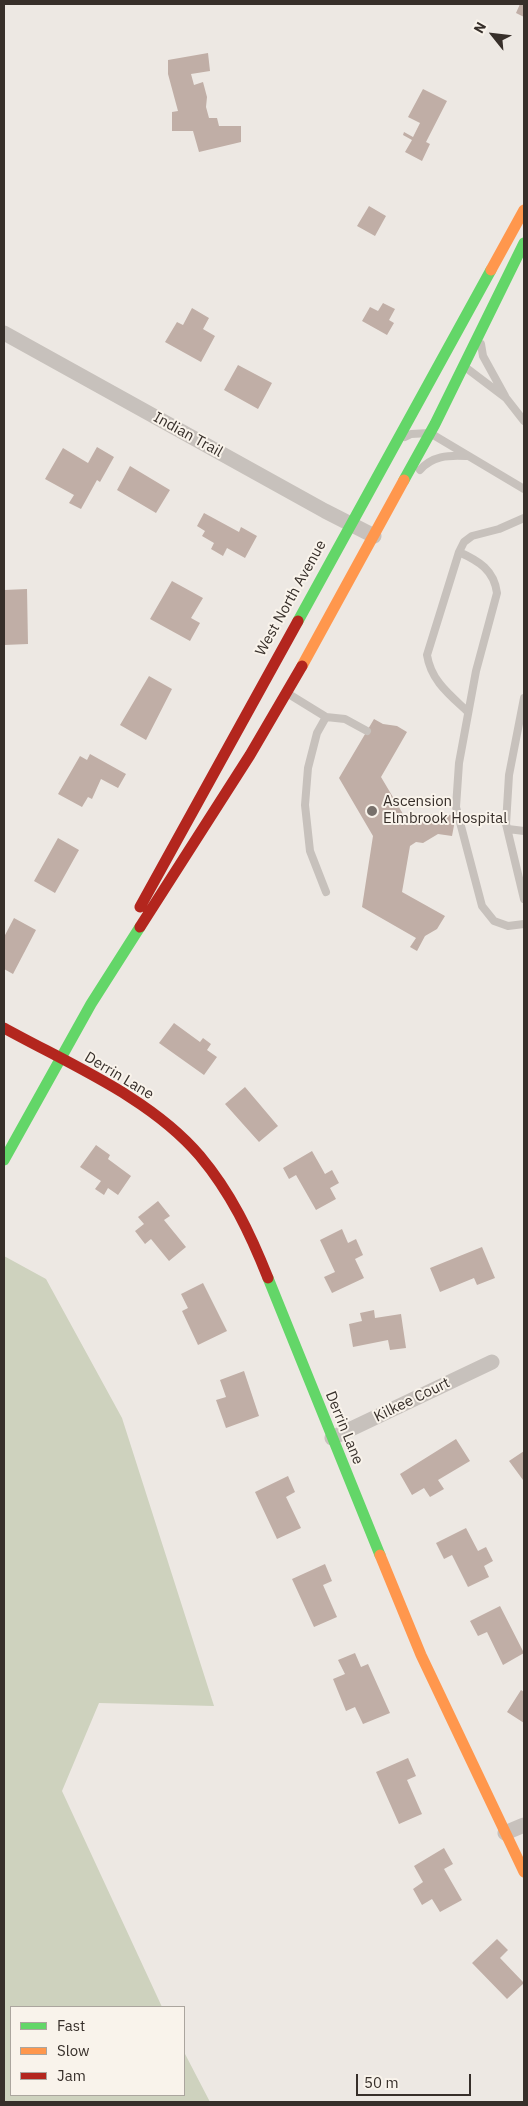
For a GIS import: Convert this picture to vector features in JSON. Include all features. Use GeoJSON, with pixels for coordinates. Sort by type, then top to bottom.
{"type":"FeatureCollection","features":[{"type":"Feature","properties":{"kind":"main road","name":"West North Avenue"},"geometry":{"type":"LineString","coordinates":[[91,1004],[178,871],[250,755],[275,686],[350,524],[524,210]]}},
{"type":"Feature","properties":{"kind":"main road","name":"West North Avenue"},"geometry":{"type":"LineString","coordinates":[[4,1160],[91,1004],[150,886],[275,686],[382,522],[430,433],[524,243]]}},
{"type":"Feature","properties":{"kind":"main road","name":"Derrin Lane"},"geometry":{"type":"LineString","coordinates":[[4,1028],[110,1086],[160,1118],[199,1156],[225,1190],[247,1226],[421,1655],[524,1872]]}},
{"type":"Feature","properties":{"kind":"street","name":"Indian Trail"},"geometry":{"type":"LineString","coordinates":[[4,332],[374,536]]}},
{"type":"Feature","properties":{"kind":"street","name":"Kilkee Court"},"geometry":{"type":"LineString","coordinates":[[332,1438],[492,1362]]}},
{"type":"Feature","properties":{"kind":"street"},"geometry":{"type":"LineString","coordinates":[[505,1833],[524,1825]]}},
{"type":"Feature","properties":{"kind":"lane"},"geometry":{"type":"LineString","coordinates":[[509,236],[464,332],[460,357],[464,366],[506,398],[524,421]]}},
{"type":"Feature","properties":{"kind":"lane"},"geometry":{"type":"LineString","coordinates":[[479,334],[483,356],[506,398]]}},
{"type":"Feature","properties":{"kind":"lane"},"geometry":{"type":"LineString","coordinates":[[395,442],[411,434],[430,433],[524,489]]}},
{"type":"Feature","properties":{"kind":"lane"},"geometry":{"type":"LineString","coordinates":[[382,522],[421,468],[434,458],[448,455],[468,457]]}},
{"type":"Feature","properties":{"kind":"lane"},"geometry":{"type":"LineString","coordinates":[[468,712],[445,691],[429,669],[427,655],[459,552],[464,542],[472,536],[499,529],[524,518]]}},
{"type":"Feature","properties":{"kind":"lane"},"geometry":{"type":"LineString","coordinates":[[459,552],[479,561],[495,582],[497,594],[476,671],[468,712],[459,764],[456,807],[482,906],[494,921],[508,926],[524,924]]}},
{"type":"Feature","properties":{"kind":"lane"},"geometry":{"type":"LineString","coordinates":[[275,686],[326,717],[345,720],[367,731]]}},
{"type":"Feature","properties":{"kind":"lane"},"geometry":{"type":"LineString","coordinates":[[524,698],[509,775],[506,824],[521,869],[524,899]]}},
{"type":"Feature","properties":{"kind":"lane"},"geometry":{"type":"LineString","coordinates":[[326,717],[317,733],[308,768],[305,805],[310,851],[326,892]]}},
{"type":"Feature","properties":{"kind":"lane"},"geometry":{"type":"LineString","coordinates":[[508,829],[524,831]]}},
{"type":"Feature","properties":{"kind":"green space"},"geometry":{"type":"Polygon","coordinates":[[[4,1256],[46,1279],[122,1418],[214,1706],[99,1703],[62,1791],[162,2006],[10,2006],[10,2096],[185,2096],[185,2054],[210,2102],[4,2102],[4,1256]]]}},
{"type":"Feature","properties":{"kind":"building"},"geometry":{"type":"Polygon","coordinates":[[[520,4],[524,4],[524,17],[516,13],[520,4]]]}},
{"type":"Feature","properties":{"kind":"building"},"geometry":{"type":"Polygon","coordinates":[[[208,53],[210,71],[191,74],[194,85],[203,82],[209,118],[217,118],[219,126],[241,126],[241,142],[199,152],[193,131],[172,131],[172,112],[178,111],[168,74],[168,60],[208,53]]]}},
{"type":"Feature","properties":{"kind":"building"},"geometry":{"type":"Polygon","coordinates":[[[423,89],[447,101],[426,142],[430,144],[422,161],[405,152],[412,140],[403,135],[404,132],[413,137],[420,123],[408,117],[423,89]]]}},
{"type":"Feature","properties":{"kind":"building"},"geometry":{"type":"Polygon","coordinates":[[[369,206],[386,216],[375,236],[357,226],[369,206]]]}},
{"type":"Feature","properties":{"kind":"building"},"geometry":{"type":"Polygon","coordinates":[[[383,303],[395,309],[389,320],[394,323],[387,335],[362,321],[370,307],[378,311],[383,303]]]}},
{"type":"Feature","properties":{"kind":"building"},"geometry":{"type":"Polygon","coordinates":[[[192,308],[209,318],[203,329],[215,336],[201,362],[165,342],[177,322],[183,325],[192,308]]]}},
{"type":"Feature","properties":{"kind":"building"},"geometry":{"type":"Polygon","coordinates":[[[238,365],[272,383],[258,409],[224,390],[238,365]]]}},
{"type":"Feature","properties":{"kind":"building"},"geometry":{"type":"Polygon","coordinates":[[[97,447],[114,457],[100,482],[97,480],[81,509],[69,503],[74,495],[45,479],[63,448],[88,463],[97,447]]]}},
{"type":"Feature","properties":{"kind":"building"},"geometry":{"type":"Polygon","coordinates":[[[130,466],[170,490],[156,513],[117,490],[130,466]]]}},
{"type":"Feature","properties":{"kind":"building"},"geometry":{"type":"Polygon","coordinates":[[[204,513],[239,532],[241,527],[257,536],[245,558],[227,548],[223,556],[211,549],[214,543],[202,536],[205,531],[197,526],[204,513]]]}},
{"type":"Feature","properties":{"kind":"building"},"geometry":{"type":"Polygon","coordinates":[[[172,581],[203,598],[191,618],[200,623],[190,641],[150,619],[172,581]]]}},
{"type":"Feature","properties":{"kind":"building"},"geometry":{"type":"Polygon","coordinates":[[[27,589],[28,644],[4,645],[4,590],[27,589]]]}},
{"type":"Feature","properties":{"kind":"building"},"geometry":{"type":"Polygon","coordinates":[[[149,676],[172,689],[146,740],[120,725],[149,676]]]}},
{"type":"Feature","properties":{"kind":"building"},"geometry":{"type":"Polygon","coordinates":[[[374,719],[383,724],[397,726],[407,732],[381,777],[403,814],[456,815],[452,836],[438,834],[423,843],[416,842],[410,846],[402,892],[445,916],[437,929],[425,936],[417,951],[410,947],[416,938],[362,907],[373,836],[339,778],[374,719]]]}},
{"type":"Feature","properties":{"kind":"building"},"geometry":{"type":"Polygon","coordinates":[[[90,754],[126,774],[118,788],[101,779],[92,799],[88,797],[82,807],[58,794],[80,756],[87,760],[90,754]]]}},
{"type":"Feature","properties":{"kind":"building"},"geometry":{"type":"Polygon","coordinates":[[[58,838],[79,850],[55,893],[34,881],[58,838]]]}},
{"type":"Feature","properties":{"kind":"building"},"geometry":{"type":"Polygon","coordinates":[[[14,918],[36,930],[13,974],[4,969],[4,937],[14,918]]]}},
{"type":"Feature","properties":{"kind":"building"},"geometry":{"type":"Polygon","coordinates":[[[174,1023],[200,1042],[203,1038],[211,1044],[207,1050],[217,1057],[204,1075],[159,1043],[174,1023]]]}},
{"type":"Feature","properties":{"kind":"building"},"geometry":{"type":"Polygon","coordinates":[[[245,1087],[278,1126],[259,1142],[225,1104],[245,1087]]]}},
{"type":"Feature","properties":{"kind":"building"},"geometry":{"type":"Polygon","coordinates":[[[96,1145],[110,1155],[108,1159],[131,1176],[118,1195],[108,1188],[104,1195],[95,1189],[101,1181],[80,1167],[96,1145]]]}},
{"type":"Feature","properties":{"kind":"building"},"geometry":{"type":"Polygon","coordinates":[[[312,1151],[325,1174],[332,1170],[339,1183],[330,1188],[336,1199],[316,1210],[296,1175],[289,1179],[283,1168],[312,1151]]]}},
{"type":"Feature","properties":{"kind":"building"},"geometry":{"type":"Polygon","coordinates":[[[158,1201],[170,1216],[164,1220],[186,1247],[169,1261],[151,1239],[145,1244],[135,1231],[144,1224],[138,1217],[158,1201]]]}},
{"type":"Feature","properties":{"kind":"building"},"geometry":{"type":"Polygon","coordinates":[[[342,1229],[348,1243],[356,1239],[363,1255],[355,1259],[364,1278],[332,1293],[324,1277],[335,1272],[320,1240],[342,1229]]]}},
{"type":"Feature","properties":{"kind":"building"},"geometry":{"type":"Polygon","coordinates":[[[482,1247],[495,1278],[477,1285],[474,1278],[440,1292],[430,1268],[482,1247]]]}},
{"type":"Feature","properties":{"kind":"building"},"geometry":{"type":"Polygon","coordinates":[[[203,1283],[227,1331],[198,1345],[182,1311],[188,1308],[181,1294],[203,1283]]]}},
{"type":"Feature","properties":{"kind":"building"},"geometry":{"type":"Polygon","coordinates":[[[374,1310],[375,1318],[401,1314],[406,1348],[390,1350],[388,1340],[353,1347],[349,1324],[362,1321],[360,1313],[374,1310]]]}},
{"type":"Feature","properties":{"kind":"building"},"geometry":{"type":"Polygon","coordinates":[[[244,1371],[259,1416],[226,1428],[216,1400],[226,1397],[220,1380],[244,1371]]]}},
{"type":"Feature","properties":{"kind":"building"},"geometry":{"type":"Polygon","coordinates":[[[456,1439],[470,1461],[438,1480],[444,1489],[430,1497],[424,1488],[412,1495],[400,1474],[456,1439]]]}},
{"type":"Feature","properties":{"kind":"building"},"geometry":{"type":"Polygon","coordinates":[[[524,1451],[524,1479],[523,1480],[509,1461],[524,1451]]]}},
{"type":"Feature","properties":{"kind":"building"},"geometry":{"type":"Polygon","coordinates":[[[288,1476],[295,1492],[286,1497],[301,1528],[277,1539],[255,1492],[288,1476]]]}},
{"type":"Feature","properties":{"kind":"building"},"geometry":{"type":"Polygon","coordinates":[[[466,1528],[478,1551],[486,1547],[493,1561],[484,1566],[489,1577],[468,1587],[452,1555],[444,1559],[436,1543],[466,1528]]]}},
{"type":"Feature","properties":{"kind":"building"},"geometry":{"type":"Polygon","coordinates":[[[325,1564],[332,1581],[323,1585],[337,1617],[314,1627],[292,1579],[325,1564]]]}},
{"type":"Feature","properties":{"kind":"building"},"geometry":{"type":"Polygon","coordinates":[[[500,1606],[524,1653],[503,1665],[487,1632],[478,1636],[470,1621],[500,1606]]]}},
{"type":"Feature","properties":{"kind":"building"},"geometry":{"type":"Polygon","coordinates":[[[355,1653],[361,1667],[368,1664],[390,1713],[363,1724],[355,1707],[346,1711],[333,1679],[345,1674],[338,1660],[355,1653]]]}},
{"type":"Feature","properties":{"kind":"building"},"geometry":{"type":"Polygon","coordinates":[[[521,1690],[524,1692],[524,1723],[507,1712],[521,1690]]]}},
{"type":"Feature","properties":{"kind":"building"},"geometry":{"type":"Polygon","coordinates":[[[408,1758],[416,1776],[407,1780],[422,1814],[399,1824],[376,1772],[408,1758]]]}},
{"type":"Feature","properties":{"kind":"building"},"geometry":{"type":"Polygon","coordinates":[[[444,1848],[453,1864],[444,1869],[462,1900],[440,1912],[432,1899],[422,1905],[413,1889],[423,1882],[414,1866],[444,1848]]]}},
{"type":"Feature","properties":{"kind":"building"},"geometry":{"type":"Polygon","coordinates":[[[497,1939],[508,1950],[500,1958],[524,1983],[507,1999],[472,1963],[497,1939]]]}},
{"type":"Feature","properties":{"kind":"traffic: fast"},"geometry":{"type":"LineString","coordinates":[[404,480],[435,424],[524,243]]}},
{"type":"Feature","properties":{"kind":"traffic: fast"},"geometry":{"type":"LineString","coordinates":[[298,621],[491,270]]}},
{"type":"Feature","properties":{"kind":"traffic: fast"},"geometry":{"type":"LineString","coordinates":[[4,1160],[91,1004],[140,927]]}},
{"type":"Feature","properties":{"kind":"traffic: fast"},"geometry":{"type":"LineString","coordinates":[[268,1278],[380,1555]]}},
{"type":"Feature","properties":{"kind":"traffic: slow"},"geometry":{"type":"LineString","coordinates":[[491,270],[524,210]]}},
{"type":"Feature","properties":{"kind":"traffic: slow"},"geometry":{"type":"LineString","coordinates":[[302,666],[404,480]]}},
{"type":"Feature","properties":{"kind":"traffic: slow"},"geometry":{"type":"LineString","coordinates":[[380,1555],[421,1655],[524,1872]]}},
{"type":"Feature","properties":{"kind":"traffic: jam"},"geometry":{"type":"LineString","coordinates":[[140,907],[298,621]]}},
{"type":"Feature","properties":{"kind":"traffic: jam"},"geometry":{"type":"LineString","coordinates":[[140,927],[250,755],[302,666]]}},
{"type":"Feature","properties":{"kind":"traffic: jam"},"geometry":{"type":"LineString","coordinates":[[4,1028],[108,1084],[134,1100],[180,1135],[200,1156],[221,1184],[247,1229],[268,1278]]}},
{"type":"Feature","properties":{"kind":"place","name":"Ascension Elmbrook Hospital"},"geometry":{"type":"Point","coordinates":[372,811]}}]}
